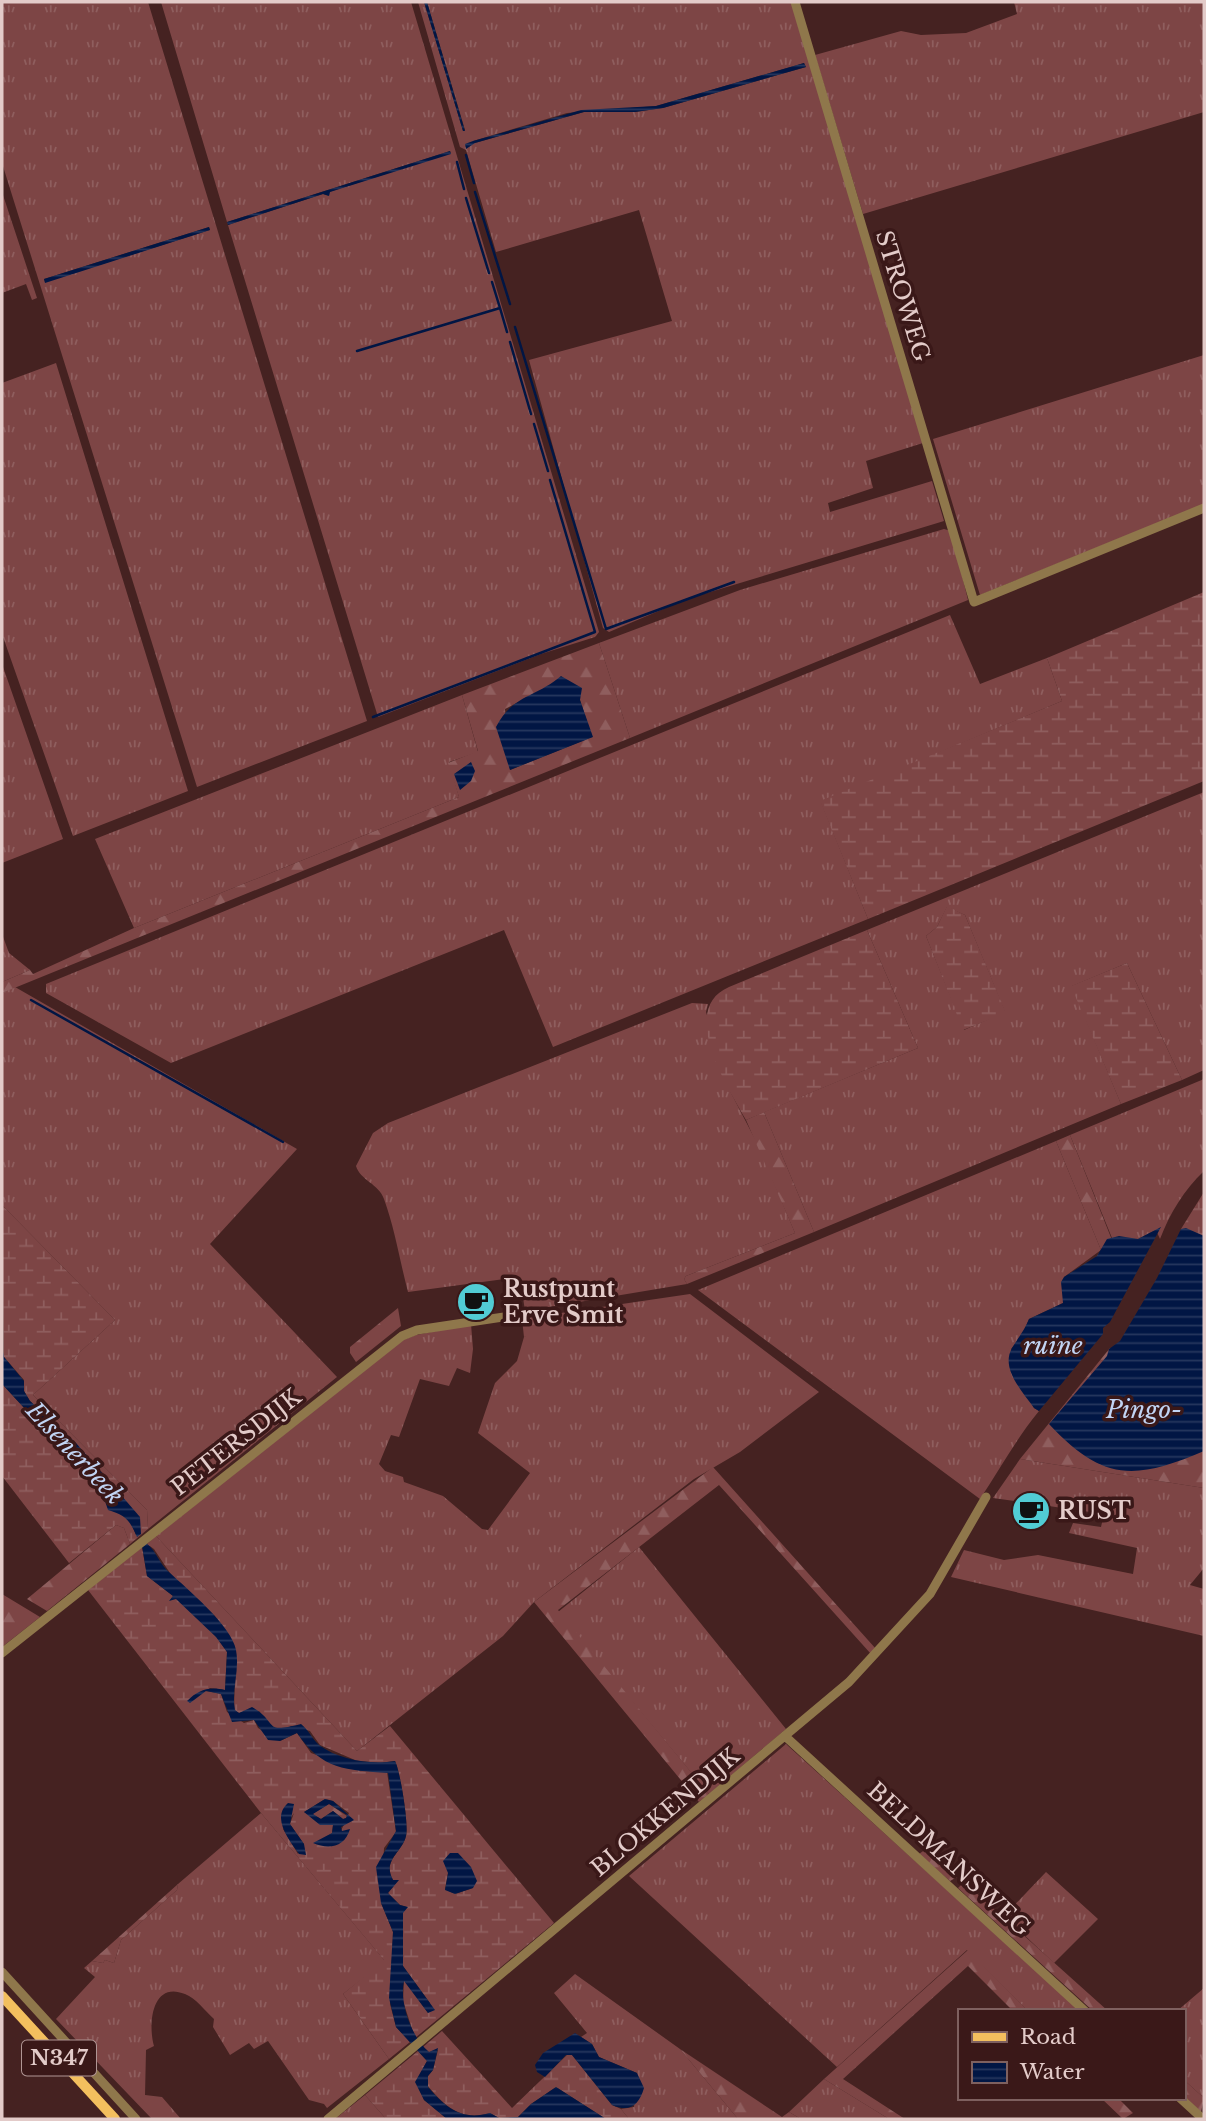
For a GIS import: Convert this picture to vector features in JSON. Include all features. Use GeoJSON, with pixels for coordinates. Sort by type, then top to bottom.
{"type":"FeatureCollection","features":[{"type":"Feature","properties":{"kind":"main road","name":"N347"},"geometry":{"type":"LineString","coordinates":[[2,1996],[115,2119]]}},
{"type":"Feature","properties":{"kind":"street","name":"STROWEG"},"geometry":{"type":"LineString","coordinates":[[794,2],[974,602],[1204,508]]}},
{"type":"Feature","properties":{"kind":"street","name":"PETERSDIJK"},"geometry":{"type":"LineString","coordinates":[[2,1653],[402,1336],[417,1330],[517,1315]]}},
{"type":"Feature","properties":{"kind":"street","name":"BLOKKENDIJK"},"geometry":{"type":"LineString","coordinates":[[328,2119],[786,1737],[855,1676],[935,1587],[986,1497]]}},
{"type":"Feature","properties":{"kind":"street","name":"BELDMANSWEG"},"geometry":{"type":"LineString","coordinates":[[786,1737],[1083,2009]]}},
{"type":"Feature","properties":{"kind":"street"},"geometry":{"type":"LineString","coordinates":[[2,1972],[136,2119]]}},
{"type":"Feature","properties":{"kind":"street"},"geometry":{"type":"LineString","coordinates":[[1182,2100],[1203,2119]]}},
{"type":"Feature","properties":{"kind":"green space"},"geometry":{"type":"Polygon","coordinates":[[[2,2],[148,2],[367,721],[197,787],[2,163],[2,2]],[[209,227],[44,279],[45,282],[210,230],[209,227]]]}},
{"type":"Feature","properties":{"kind":"green space"},"geometry":{"type":"Polygon","coordinates":[[[161,2],[411,2],[599,632],[595,637],[541,654],[378,717],[228,225],[323,194],[329,196],[329,192],[451,153],[450,151],[227,222],[161,2]]]}},
{"type":"Feature","properties":{"kind":"green space"},"geometry":{"type":"Polygon","coordinates":[[[418,2],[424,2],[463,131],[465,130],[427,2],[791,2],[923,443],[866,461],[873,488],[828,503],[830,512],[932,481],[944,521],[687,599],[609,632],[603,628],[529,360],[672,321],[639,210],[496,252],[466,150],[460,147],[418,2]],[[804,63],[656,106],[567,113],[473,141],[475,143],[584,112],[635,112],[663,108],[806,67],[804,63]]]}},
{"type":"Feature","properties":{"kind":"green space"},"geometry":{"type":"Polygon","coordinates":[[[1014,2],[1204,2],[1204,112],[863,214],[815,55],[901,31],[921,35],[966,33],[1017,14],[1014,2]]]}},
{"type":"Feature","properties":{"kind":"green space"},"geometry":{"type":"Polygon","coordinates":[[[2,192],[37,298],[32,300],[26,284],[2,293],[2,192]]]}},
{"type":"Feature","properties":{"kind":"green space"},"geometry":{"type":"Polygon","coordinates":[[[1204,355],[1204,504],[980,595],[933,439],[1204,355]]]}},
{"type":"Feature","properties":{"kind":"green space"},"geometry":{"type":"Polygon","coordinates":[[[56,363],[188,791],[73,836],[2,634],[2,383],[56,363]]]}},
{"type":"Feature","properties":{"kind":"green space"},"geometry":{"type":"Polygon","coordinates":[[[944,529],[951,531],[968,600],[630,738],[599,643],[740,590],[944,529]]]}},
{"type":"Feature","properties":{"kind":"green space"},"geometry":{"type":"Polygon","coordinates":[[[1204,592],[1204,781],[868,919],[820,801],[1062,701],[1047,658],[1204,592]]]}},
{"type":"Feature","properties":{"kind":"green space"},"geometry":{"type":"Polygon","coordinates":[[[950,615],[980,684],[1047,658],[1062,701],[821,802],[868,919],[553,1047],[504,930],[171,1063],[46,993],[46,984],[950,615]]]}},
{"type":"Feature","properties":{"kind":"green space"},"geometry":{"type":"Polygon","coordinates":[[[599,643],[630,738],[2,993],[2,982],[30,970],[33,974],[134,928],[459,797],[448,763],[478,751],[462,695],[599,643]],[[547,687],[505,709],[510,770],[592,737],[580,700],[547,687]]]}},
{"type":"Feature","properties":{"kind":"green space"},"geometry":{"type":"Polygon","coordinates":[[[2,664],[63,839],[2,863],[2,664]]]}},
{"type":"Feature","properties":{"kind":"green space"},"geometry":{"type":"Polygon","coordinates":[[[462,695],[478,752],[449,762],[459,797],[134,928],[95,839],[462,695]]]}},
{"type":"Feature","properties":{"kind":"green space"},"geometry":{"type":"Polygon","coordinates":[[[1204,792],[1204,1070],[1182,1080],[1127,963],[1072,986],[1121,1104],[814,1232],[764,1112],[918,1048],[867,930],[1204,792]],[[947,907],[937,927],[926,936],[964,1030],[1005,1012],[965,915],[947,907]]]}},
{"type":"Feature","properties":{"kind":"green space"},"geometry":{"type":"Polygon","coordinates":[[[947,906],[965,915],[1006,1013],[963,1030],[926,936],[937,927],[947,906]]]}},
{"type":"Feature","properties":{"kind":"green space"},"geometry":{"type":"Polygon","coordinates":[[[867,930],[918,1048],[746,1120],[711,1049],[707,1012],[714,998],[729,987],[867,930]]]}},
{"type":"Feature","properties":{"kind":"green space"},"geometry":{"type":"Polygon","coordinates":[[[2,934],[9,953],[30,970],[2,982],[2,934]]]}},
{"type":"Feature","properties":{"kind":"green space"},"geometry":{"type":"Polygon","coordinates":[[[1127,963],[1182,1080],[1121,1104],[1071,986],[1127,963]]]}},
{"type":"Feature","properties":{"kind":"green space"},"geometry":{"type":"Polygon","coordinates":[[[15,987],[297,1149],[210,1244],[337,1377],[148,1529],[147,1510],[33,1395],[115,1320],[2,1205],[2,993],[15,987]]]}},
{"type":"Feature","properties":{"kind":"green space"},"geometry":{"type":"Polygon","coordinates":[[[692,1003],[708,1004],[706,1012],[731,1093],[758,1145],[795,1233],[686,1276],[684,1279],[687,1284],[525,1311],[520,1277],[408,1292],[382,1194],[361,1175],[356,1166],[373,1133],[388,1123],[692,1003]]]}},
{"type":"Feature","properties":{"kind":"green space"},"geometry":{"type":"Polygon","coordinates":[[[1204,1079],[1204,1171],[1178,1202],[1160,1239],[1156,1230],[1138,1239],[1112,1238],[1070,1135],[1204,1079]]]}},
{"type":"Feature","properties":{"kind":"green space"},"geometry":{"type":"Polygon","coordinates":[[[764,1112],[814,1232],[687,1284],[684,1279],[686,1276],[795,1233],[746,1120],[764,1112]]]}},
{"type":"Feature","properties":{"kind":"green space"},"geometry":{"type":"Polygon","coordinates":[[[1070,1135],[1116,1250],[1097,1256],[1101,1250],[1056,1141],[1070,1135]]]}},
{"type":"Feature","properties":{"kind":"green space"},"geometry":{"type":"Polygon","coordinates":[[[1056,1141],[1101,1250],[1064,1277],[1063,1303],[1029,1319],[1022,1336],[1011,1349],[1034,1408],[1039,1411],[1015,1443],[980,1499],[698,1290],[1056,1141]]]}},
{"type":"Feature","properties":{"kind":"green space"},"geometry":{"type":"Polygon","coordinates":[[[1204,1192],[1204,1236],[1201,1236],[1181,1229],[1204,1192]]]}},
{"type":"Feature","properties":{"kind":"green space"},"geometry":{"type":"Polygon","coordinates":[[[2,1205],[115,1320],[33,1395],[147,1510],[148,1529],[130,1544],[124,1528],[116,1525],[69,1563],[2,1476],[2,1384],[26,1410],[28,1417],[86,1470],[92,1482],[101,1489],[104,1501],[130,1521],[136,1535],[141,1534],[109,1479],[30,1401],[24,1391],[24,1380],[4,1357],[2,1205]]]}},
{"type":"Feature","properties":{"kind":"green space"},"geometry":{"type":"Polygon","coordinates":[[[690,1294],[819,1392],[740,1452],[694,1479],[534,1602],[503,1636],[357,1751],[156,1536],[403,1340],[471,1324],[473,1349],[470,1373],[457,1368],[449,1386],[420,1379],[399,1437],[391,1435],[379,1464],[385,1471],[403,1477],[404,1482],[443,1496],[482,1529],[488,1530],[530,1473],[478,1433],[495,1383],[517,1361],[524,1337],[554,1322],[554,1314],[690,1294]]]}},
{"type":"Feature","properties":{"kind":"green space"},"geometry":{"type":"Polygon","coordinates":[[[398,1308],[401,1326],[356,1362],[350,1353],[350,1347],[398,1308]]]}},
{"type":"Feature","properties":{"kind":"green space"},"geometry":{"type":"Polygon","coordinates":[[[554,1314],[551,1330],[524,1337],[522,1319],[554,1314]]]}},
{"type":"Feature","properties":{"kind":"green space","name":"Pingo-"},"geometry":{"type":"Polygon","coordinates":[[[1110,1348],[1204,1362],[1204,1488],[1020,1459],[1110,1348]]]}},
{"type":"Feature","properties":{"kind":"green space"},"geometry":{"type":"Polygon","coordinates":[[[1020,1459],[1204,1488],[1204,1568],[1190,1585],[1204,1589],[1204,1636],[951,1577],[964,1550],[1004,1560],[1038,1555],[1133,1574],[1137,1548],[1069,1533],[1073,1523],[1101,1527],[1104,1514],[993,1498],[1020,1459]]]}},
{"type":"Feature","properties":{"kind":"green space"},"geometry":{"type":"Polygon","coordinates":[[[713,1467],[876,1649],[871,1654],[719,1485],[558,1610],[709,1794],[699,1802],[534,1602],[713,1467]]]}},
{"type":"Feature","properties":{"kind":"green space"},"geometry":{"type":"Polygon","coordinates":[[[116,1525],[124,1528],[130,1544],[47,1611],[27,1599],[116,1525]]]}},
{"type":"Feature","properties":{"kind":"green space"},"geometry":{"type":"Polygon","coordinates":[[[156,1536],[357,1751],[390,1726],[554,1923],[415,2038],[403,2001],[404,1980],[428,2013],[430,2003],[403,1966],[403,1912],[407,1907],[400,1905],[388,1893],[398,1880],[393,1880],[390,1873],[391,1862],[404,1842],[407,1830],[404,1798],[395,1761],[380,1763],[349,1760],[355,1760],[320,1745],[310,1731],[292,1726],[282,1730],[273,1728],[259,1711],[239,1713],[234,1710],[235,1672],[215,1616],[174,1579],[154,1549],[147,1544],[156,1536]],[[471,1867],[448,1873],[445,1889],[455,1894],[473,1888],[471,1867]]]}},
{"type":"Feature","properties":{"kind":"green space"},"geometry":{"type":"Polygon","coordinates":[[[142,1547],[147,1576],[173,1596],[170,1600],[176,1598],[216,1636],[227,1652],[225,1690],[210,1688],[206,1691],[221,1694],[227,1712],[244,1723],[254,1720],[258,1728],[280,1741],[297,1733],[311,1753],[361,1771],[387,1772],[396,1832],[384,1848],[381,1903],[393,1932],[390,2004],[396,2027],[410,2042],[389,2059],[343,1994],[384,1960],[261,1813],[88,1590],[142,1547]],[[325,1799],[304,1812],[333,1825],[332,1833],[315,1844],[341,1831],[349,1813],[333,1801],[325,1799]],[[294,1813],[283,1829],[298,1854],[304,1844],[290,1824],[294,1813]]]}},
{"type":"Feature","properties":{"kind":"green space"},"geometry":{"type":"Polygon","coordinates":[[[639,1547],[786,1729],[709,1794],[558,1612],[639,1547]]]}},
{"type":"Feature","properties":{"kind":"green space"},"geometry":{"type":"Polygon","coordinates":[[[2,1594],[40,1617],[2,1647],[2,1594]]]}},
{"type":"Feature","properties":{"kind":"green space"},"geometry":{"type":"Polygon","coordinates":[[[786,1744],[1077,2008],[1026,2009],[967,1950],[837,2067],[629,1876],[786,1744]]]}},
{"type":"Feature","properties":{"kind":"green space"},"geometry":{"type":"Polygon","coordinates":[[[329,1804],[347,1818],[343,1819],[333,1811],[321,1819],[312,1814],[329,1804]]]}},
{"type":"Feature","properties":{"kind":"green space"},"geometry":{"type":"Polygon","coordinates":[[[261,1813],[385,1961],[343,1994],[389,2059],[327,2108],[324,2104],[309,2100],[268,2041],[254,2049],[249,2043],[230,2055],[213,2027],[214,2019],[197,2002],[185,1994],[174,1991],[165,1993],[154,2007],[152,2017],[154,2046],[146,2050],[145,2095],[162,2097],[181,2119],[152,2119],[56,2019],[95,1977],[84,1968],[92,1961],[103,1963],[105,1960],[114,1963],[121,1940],[177,1890],[178,1884],[261,1813]]]}},
{"type":"Feature","properties":{"kind":"green space"},"geometry":{"type":"Polygon","coordinates":[[[926,1849],[959,1876],[950,1881],[919,1854],[926,1849]]]}},
{"type":"Feature","properties":{"kind":"green space"},"geometry":{"type":"Polygon","coordinates":[[[1046,1872],[1098,1919],[1054,1963],[1004,1916],[1046,1872]]]}},
{"type":"Feature","properties":{"kind":"green space"},"geometry":{"type":"Polygon","coordinates":[[[964,1882],[1106,2009],[1091,2009],[958,1888],[964,1882]]]}},
{"type":"Feature","properties":{"kind":"green space"},"geometry":{"type":"Polygon","coordinates":[[[178,1884],[177,1890],[121,1940],[114,1963],[105,1960],[103,1963],[92,1961],[178,1884]]]}},
{"type":"Feature","properties":{"kind":"green space"},"geometry":{"type":"Polygon","coordinates":[[[968,1950],[1026,2009],[1011,2009],[968,1966],[843,2079],[905,2119],[889,2119],[824,2079],[968,1950]]]}},
{"type":"Feature","properties":{"kind":"green space"},"geometry":{"type":"Polygon","coordinates":[[[575,1974],[680,2049],[738,2119],[629,2119],[621,2109],[634,2107],[637,2073],[599,2057],[592,2044],[581,2037],[587,2033],[554,1993],[575,1974]]]}},
{"type":"Feature","properties":{"kind":"green space"},"geometry":{"type":"Polygon","coordinates":[[[1204,1988],[1204,2098],[1185,2081],[1185,2009],[1179,2009],[1204,1988]]]}},
{"type":"Feature","properties":{"kind":"green space"},"geometry":{"type":"Polygon","coordinates":[[[442,2031],[512,2108],[567,2055],[572,2055],[612,2105],[621,2109],[629,2119],[606,2119],[556,2087],[531,2104],[518,2117],[499,2118],[490,2113],[471,2115],[455,2111],[441,2101],[428,2086],[428,2076],[433,2070],[438,2050],[429,2052],[423,2047],[442,2031]]]}},
{"type":"Feature","properties":{"kind":"green space"},"geometry":{"type":"Polygon","coordinates":[[[680,2049],[782,2117],[789,2112],[801,2119],[738,2119],[680,2049]]]}},
{"type":"Feature","properties":{"kind":"green space"},"geometry":{"type":"Polygon","coordinates":[[[418,2051],[427,2061],[416,2082],[424,2100],[447,2119],[386,2119],[365,2095],[418,2051]]]}},
{"type":"Feature","properties":{"kind":"green space"},"geometry":{"type":"Polygon","coordinates":[[[824,2079],[889,2119],[801,2119],[789,2112],[824,2079]]]}},
{"type":"Feature","properties":{"kind":"green space"},"geometry":{"type":"Polygon","coordinates":[[[1185,2081],[1204,2098],[1201,2112],[1185,2097],[1185,2081]]]}},
{"type":"Feature","properties":{"kind":"green space"},"geometry":{"type":"Polygon","coordinates":[[[365,2095],[386,2119],[335,2119],[365,2095]]]}},
{"type":"Feature","properties":{"kind":"green space"},"geometry":{"type":"Polygon","coordinates":[[[1103,2100],[1120,2100],[1133,2113],[1123,2119],[1103,2100]]]}},
{"type":"Feature","properties":{"kind":"water"},"geometry":{"type":"Polygon","coordinates":[[[424,2],[427,2],[465,131],[463,131],[424,2]]]}},
{"type":"Feature","properties":{"kind":"water"},"geometry":{"type":"Polygon","coordinates":[[[804,63],[806,67],[663,108],[635,112],[584,112],[475,143],[466,149],[465,144],[473,141],[581,110],[656,106],[804,63]]]}},
{"type":"Feature","properties":{"kind":"water"},"geometry":{"type":"Polygon","coordinates":[[[450,151],[451,154],[330,192],[329,196],[323,194],[228,225],[227,222],[450,151]]]}},
{"type":"Feature","properties":{"kind":"water"},"geometry":{"type":"Polygon","coordinates":[[[209,227],[210,230],[45,283],[44,279],[209,227]]]}},
{"type":"Feature","properties":{"kind":"water"},"geometry":{"type":"Polygon","coordinates":[[[561,676],[582,688],[580,700],[593,737],[510,770],[496,727],[509,709],[561,676]]]}},
{"type":"Feature","properties":{"kind":"water"},"geometry":{"type":"Polygon","coordinates":[[[471,762],[475,771],[471,781],[460,790],[454,774],[471,762]]]}},
{"type":"Feature","properties":{"kind":"water","name":"ruïne"},"geometry":{"type":"Polygon","coordinates":[[[1161,1227],[1110,1322],[1103,1328],[1103,1334],[1039,1411],[1034,1408],[1014,1380],[1009,1364],[1012,1348],[1029,1319],[1063,1303],[1061,1282],[1064,1277],[1097,1256],[1107,1239],[1119,1236],[1138,1239],[1161,1227]]]}},
{"type":"Feature","properties":{"kind":"water","name":"Pingo-"},"geometry":{"type":"Polygon","coordinates":[[[1186,1228],[1204,1236],[1204,1451],[1179,1461],[1138,1471],[1103,1466],[1068,1443],[1049,1424],[1107,1356],[1109,1349],[1120,1341],[1157,1278],[1181,1229],[1186,1228]]]}},
{"type":"Feature","properties":{"kind":"water","name":"Elsenerbeek"},"geometry":{"type":"Polygon","coordinates":[[[2,1347],[4,1357],[24,1381],[24,1391],[30,1401],[76,1443],[140,1517],[141,1534],[137,1537],[127,1519],[108,1510],[101,1489],[92,1482],[86,1470],[28,1417],[26,1410],[2,1384],[2,1347]]]}},
{"type":"Feature","properties":{"kind":"water"},"geometry":{"type":"Polygon","coordinates":[[[146,1543],[166,1569],[218,1619],[233,1640],[237,1658],[235,1710],[239,1713],[252,1707],[275,1727],[301,1724],[319,1745],[346,1758],[366,1762],[395,1761],[404,1798],[407,1830],[404,1842],[390,1867],[393,1880],[399,1880],[388,1893],[400,1905],[408,1907],[403,1913],[403,1966],[435,2010],[428,2013],[404,1981],[403,1999],[412,2029],[429,2052],[438,2048],[433,2070],[428,2076],[428,2087],[455,2111],[471,2115],[490,2113],[499,2118],[518,2117],[531,2104],[556,2087],[606,2119],[447,2119],[424,2100],[415,2082],[427,2061],[396,2027],[389,1998],[393,1932],[381,1903],[376,1867],[396,1831],[388,1773],[336,1766],[316,1754],[297,1733],[280,1741],[268,1740],[254,1720],[232,1722],[221,1694],[206,1691],[190,1703],[187,1701],[204,1690],[225,1690],[227,1652],[216,1637],[176,1599],[169,1601],[173,1596],[147,1576],[142,1546],[146,1543]]]}},
{"type":"Feature","properties":{"kind":"water"},"geometry":{"type":"Polygon","coordinates":[[[325,1799],[333,1801],[354,1820],[341,1827],[342,1831],[350,1829],[344,1840],[336,1845],[325,1846],[313,1843],[332,1833],[333,1825],[320,1825],[304,1812],[325,1799]],[[329,1804],[313,1814],[321,1819],[333,1811],[343,1819],[347,1815],[329,1804]]]}},
{"type":"Feature","properties":{"kind":"water"},"geometry":{"type":"Polygon","coordinates":[[[288,1803],[294,1804],[290,1824],[304,1844],[306,1855],[299,1854],[283,1829],[281,1815],[288,1803]]]}},
{"type":"Feature","properties":{"kind":"water"},"geometry":{"type":"Polygon","coordinates":[[[450,1853],[458,1853],[471,1867],[477,1881],[473,1888],[455,1894],[445,1890],[448,1873],[443,1861],[450,1853]]]}},
{"type":"Feature","properties":{"kind":"water"},"geometry":{"type":"Polygon","coordinates":[[[575,2033],[592,2044],[599,2057],[637,2073],[644,2088],[633,2106],[624,2108],[612,2105],[572,2055],[566,2055],[545,2077],[537,2072],[535,2065],[543,2053],[575,2033]]]}},
{"type":"Feature","properties":{"kind":"waterway"},"geometry":{"type":"LineString","coordinates":[[466,155],[474,183]]}},
{"type":"Feature","properties":{"kind":"waterway"},"geometry":{"type":"LineString","coordinates":[[457,162],[464,189]]}},
{"type":"Feature","properties":{"kind":"waterway"},"geometry":{"type":"LineString","coordinates":[[475,192],[510,304]]}},
{"type":"Feature","properties":{"kind":"waterway"},"geometry":{"type":"LineString","coordinates":[[466,198],[489,273]]}},
{"type":"Feature","properties":{"kind":"waterway"},"geometry":{"type":"LineString","coordinates":[[357,351],[500,308],[492,282]]}},
{"type":"Feature","properties":{"kind":"waterway"},"geometry":{"type":"LineString","coordinates":[[500,308],[507,332]]}},
{"type":"Feature","properties":{"kind":"waterway"},"geometry":{"type":"LineString","coordinates":[[515,327],[606,629],[734,582]]}},
{"type":"Feature","properties":{"kind":"waterway"},"geometry":{"type":"LineString","coordinates":[[510,342],[531,414]]}},
{"type":"Feature","properties":{"kind":"waterway"},"geometry":{"type":"LineString","coordinates":[[534,424],[548,471]]}},
{"type":"Feature","properties":{"kind":"waterway"},"geometry":{"type":"LineString","coordinates":[[373,717],[595,632],[550,480]]}},
{"type":"Feature","properties":{"kind":"waterway"},"geometry":{"type":"LineString","coordinates":[[31,1000],[283,1142]]}},
{"type":"Feature","properties":{"kind":"place","name":"Rustpunt Erve Smit"},"geometry":{"type":"Point","coordinates":[476,1302]}},
{"type":"Feature","properties":{"kind":"place","name":"RUST"},"geometry":{"type":"Point","coordinates":[1031,1511]}}]}
